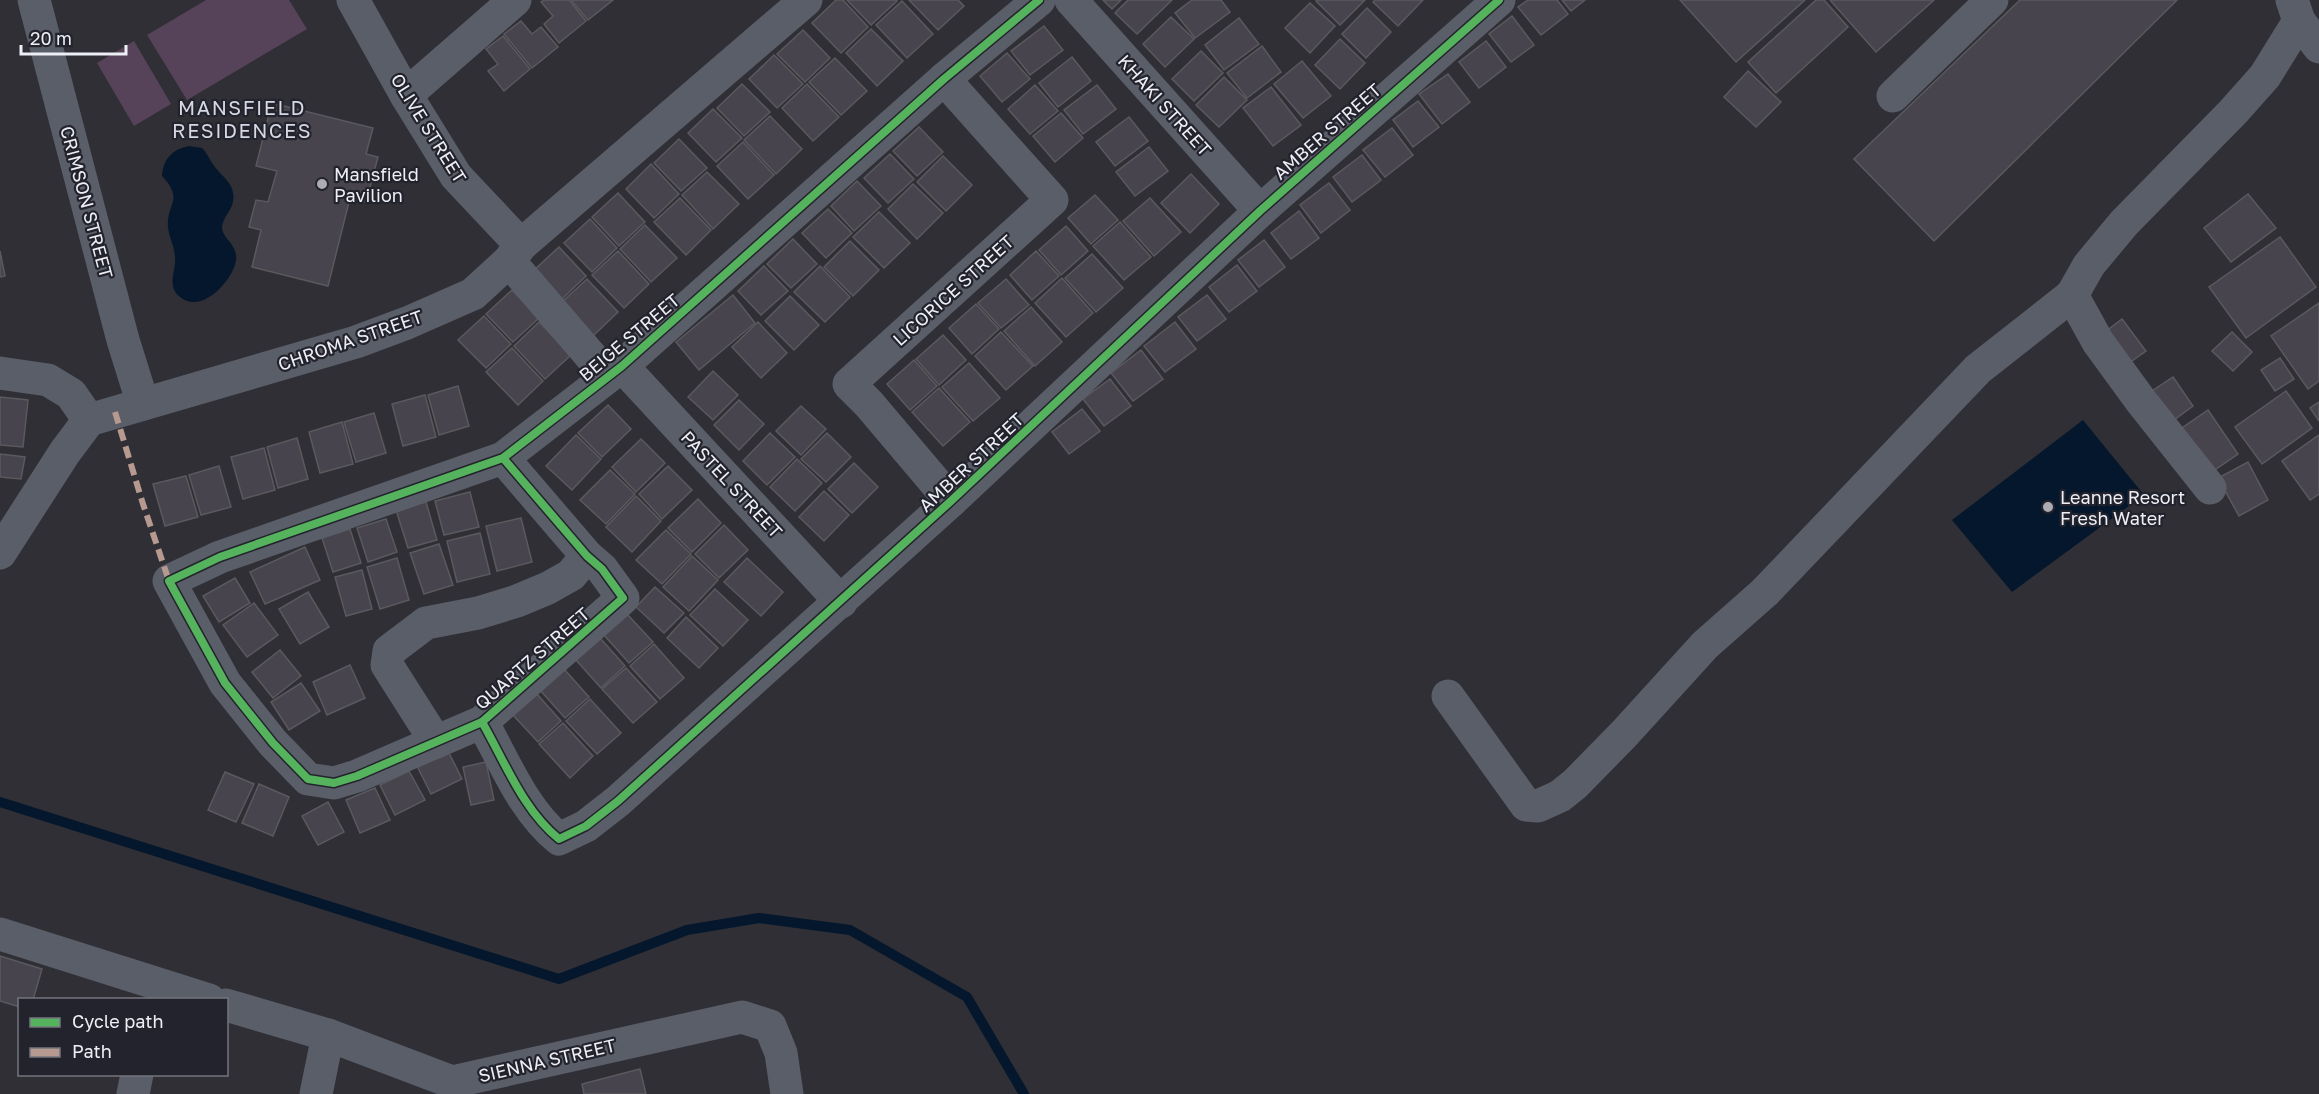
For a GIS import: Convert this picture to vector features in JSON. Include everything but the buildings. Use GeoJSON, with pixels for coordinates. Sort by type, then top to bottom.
{"type":"FeatureCollection","features":[{"type":"Feature","properties":{"kind":"street","name":"CRIMSON STREET"},"geometry":{"type":"LineString","coordinates":[[34,0],[123,340],[143,404]]}},
{"type":"Feature","properties":{"kind":"street","name":"OLIVE STREET"},"geometry":{"type":"LineString","coordinates":[[353,0],[406,95],[456,176],[515,253],[615,370]]}},
{"type":"Feature","properties":{"kind":"street"},"geometry":{"type":"LineString","coordinates":[[406,95],[515,0]]}},
{"type":"Feature","properties":{"kind":"street","name":"CHROMA STREET"},"geometry":{"type":"LineString","coordinates":[[89,420],[356,342],[473,294],[515,253],[806,0]]}},
{"type":"Feature","properties":{"kind":"street","name":"BEIGE STREET"},"geometry":{"type":"LineString","coordinates":[[169,581],[220,557],[503,458],[615,370],[944,79],[1039,0]]}},
{"type":"Feature","properties":{"kind":"street","name":"KHAKI STREET"},"geometry":{"type":"LineString","coordinates":[[1071,0],[1260,211]]}},
{"type":"Feature","properties":{"kind":"street","name":"AMBER STREET"},"geometry":{"type":"LineString","coordinates":[[482,722],[530,809],[543,826],[559,839],[586,826],[618,801],[842,602],[1260,211],[1499,0]]}},
{"type":"Feature","properties":{"kind":"street"},"geometry":{"type":"LineString","coordinates":[[1893,96],[1992,0]]}},
{"type":"Feature","properties":{"kind":"street"},"geometry":{"type":"LineString","coordinates":[[2296,10],[2319,47]]}},
{"type":"Feature","properties":{"kind":"street"},"geometry":{"type":"LineString","coordinates":[[1448,696],[1526,805],[1538,806],[1560,796],[1575,784],[1705,645],[1765,592],[1978,369],[2072,296],[2089,265],[2124,223],[2233,112],[2265,76],[2296,10]]}},
{"type":"Feature","properties":{"kind":"street","name":"LICORICE STREET"},"geometry":{"type":"LineString","coordinates":[[944,79],[1052,200],[849,384],[869,404],[951,501]]}},
{"type":"Feature","properties":{"kind":"street"},"geometry":{"type":"LineString","coordinates":[[2072,296],[2098,342],[2210,488]]}},
{"type":"Feature","properties":{"kind":"street","name":"PASTEL STREET"},"geometry":{"type":"LineString","coordinates":[[615,370],[842,602]]}},
{"type":"Feature","properties":{"kind":"street"},"geometry":{"type":"LineString","coordinates":[[0,373],[48,380],[71,394],[89,420],[65,452],[0,553]]}},
{"type":"Feature","properties":{"kind":"street","name":"QUARTZ STREET"},"geometry":{"type":"LineString","coordinates":[[169,581],[225,683],[273,743],[308,779],[334,783],[357,776],[482,722],[623,598],[602,569],[586,556],[503,458]]}},
{"type":"Feature","properties":{"kind":"street"},"geometry":{"type":"LineString","coordinates":[[436,742],[387,665],[389,651],[426,623],[478,613],[517,601],[548,588],[571,575],[586,556]]}},
{"type":"Feature","properties":{"kind":"street"},"geometry":{"type":"LineString","coordinates":[[0,934],[152,991],[202,998]]}},
{"type":"Feature","properties":{"kind":"street","name":"SIENNA STREET"},"geometry":{"type":"LineString","coordinates":[[228,1006],[328,1035],[451,1088],[742,1017],[770,1026],[782,1053],[787,1094]]}},
{"type":"Feature","properties":{"kind":"street"},"geometry":{"type":"LineString","coordinates":[[316,1094],[328,1035]]}},
{"type":"Feature","properties":{"kind":"street"},"geometry":{"type":"LineString","coordinates":[[134,1094],[137,1076]]}},
{"type":"Feature","properties":{"kind":"shaded area"},"geometry":{"type":"Polygon","coordinates":[[[206,0],[289,0],[307,29],[187,100],[147,35],[206,0]]]}},
{"type":"Feature","properties":{"kind":"shaded area"},"geometry":{"type":"Polygon","coordinates":[[[134,41],[171,104],[134,126],[97,63],[134,41]]]}},
{"type":"Feature","properties":{"kind":"water"},"geometry":{"type":"Polygon","coordinates":[[[189,146],[204,150],[232,189],[232,206],[222,227],[224,235],[236,254],[234,268],[222,286],[206,299],[197,302],[180,297],[173,288],[175,254],[168,219],[173,197],[169,184],[162,176],[164,165],[170,156],[189,146]]]}},
{"type":"Feature","properties":{"kind":"water","name":"Leanne Resort Fresh Water"},"geometry":{"type":"Polygon","coordinates":[[[2083,420],[2144,495],[2012,592],[1952,520],[2083,420]]]}},
{"type":"Feature","properties":{"kind":"waterway"},"geometry":{"type":"LineString","coordinates":[[0,802],[559,979],[687,930],[759,918],[850,930],[967,997],[1024,1094]]}},
{"type":"Feature","properties":{"kind":"marked path"},"geometry":{"type":"LineString","coordinates":[[115,412],[169,581]]}},
{"type":"Feature","properties":{"kind":"cycle path"},"geometry":{"type":"LineString","coordinates":[[503,458],[587,556],[602,569],[623,598],[482,722],[357,776],[334,783],[308,779],[273,743],[225,683],[169,581],[220,557],[503,458],[622,366],[944,79],[1039,0]]}},
{"type":"Feature","properties":{"kind":"cycle path"},"geometry":{"type":"LineString","coordinates":[[482,722],[525,800],[546,827],[559,839],[586,826],[618,801],[951,501],[1260,211],[1499,0]]}},
{"type":"Feature","properties":{"kind":"place","name":"Mansfield Pavilion"},"geometry":{"type":"Point","coordinates":[322,184]}},
{"type":"Feature","properties":{"kind":"place","name":"Leanne Resort Fresh Water"},"geometry":{"type":"Point","coordinates":[2048,507]}},
{"type":"Feature","properties":{"kind":"district","name":"MANSFIELD RESIDENCES"},"geometry":{"type":"Point","coordinates":[242,118]}}]}
